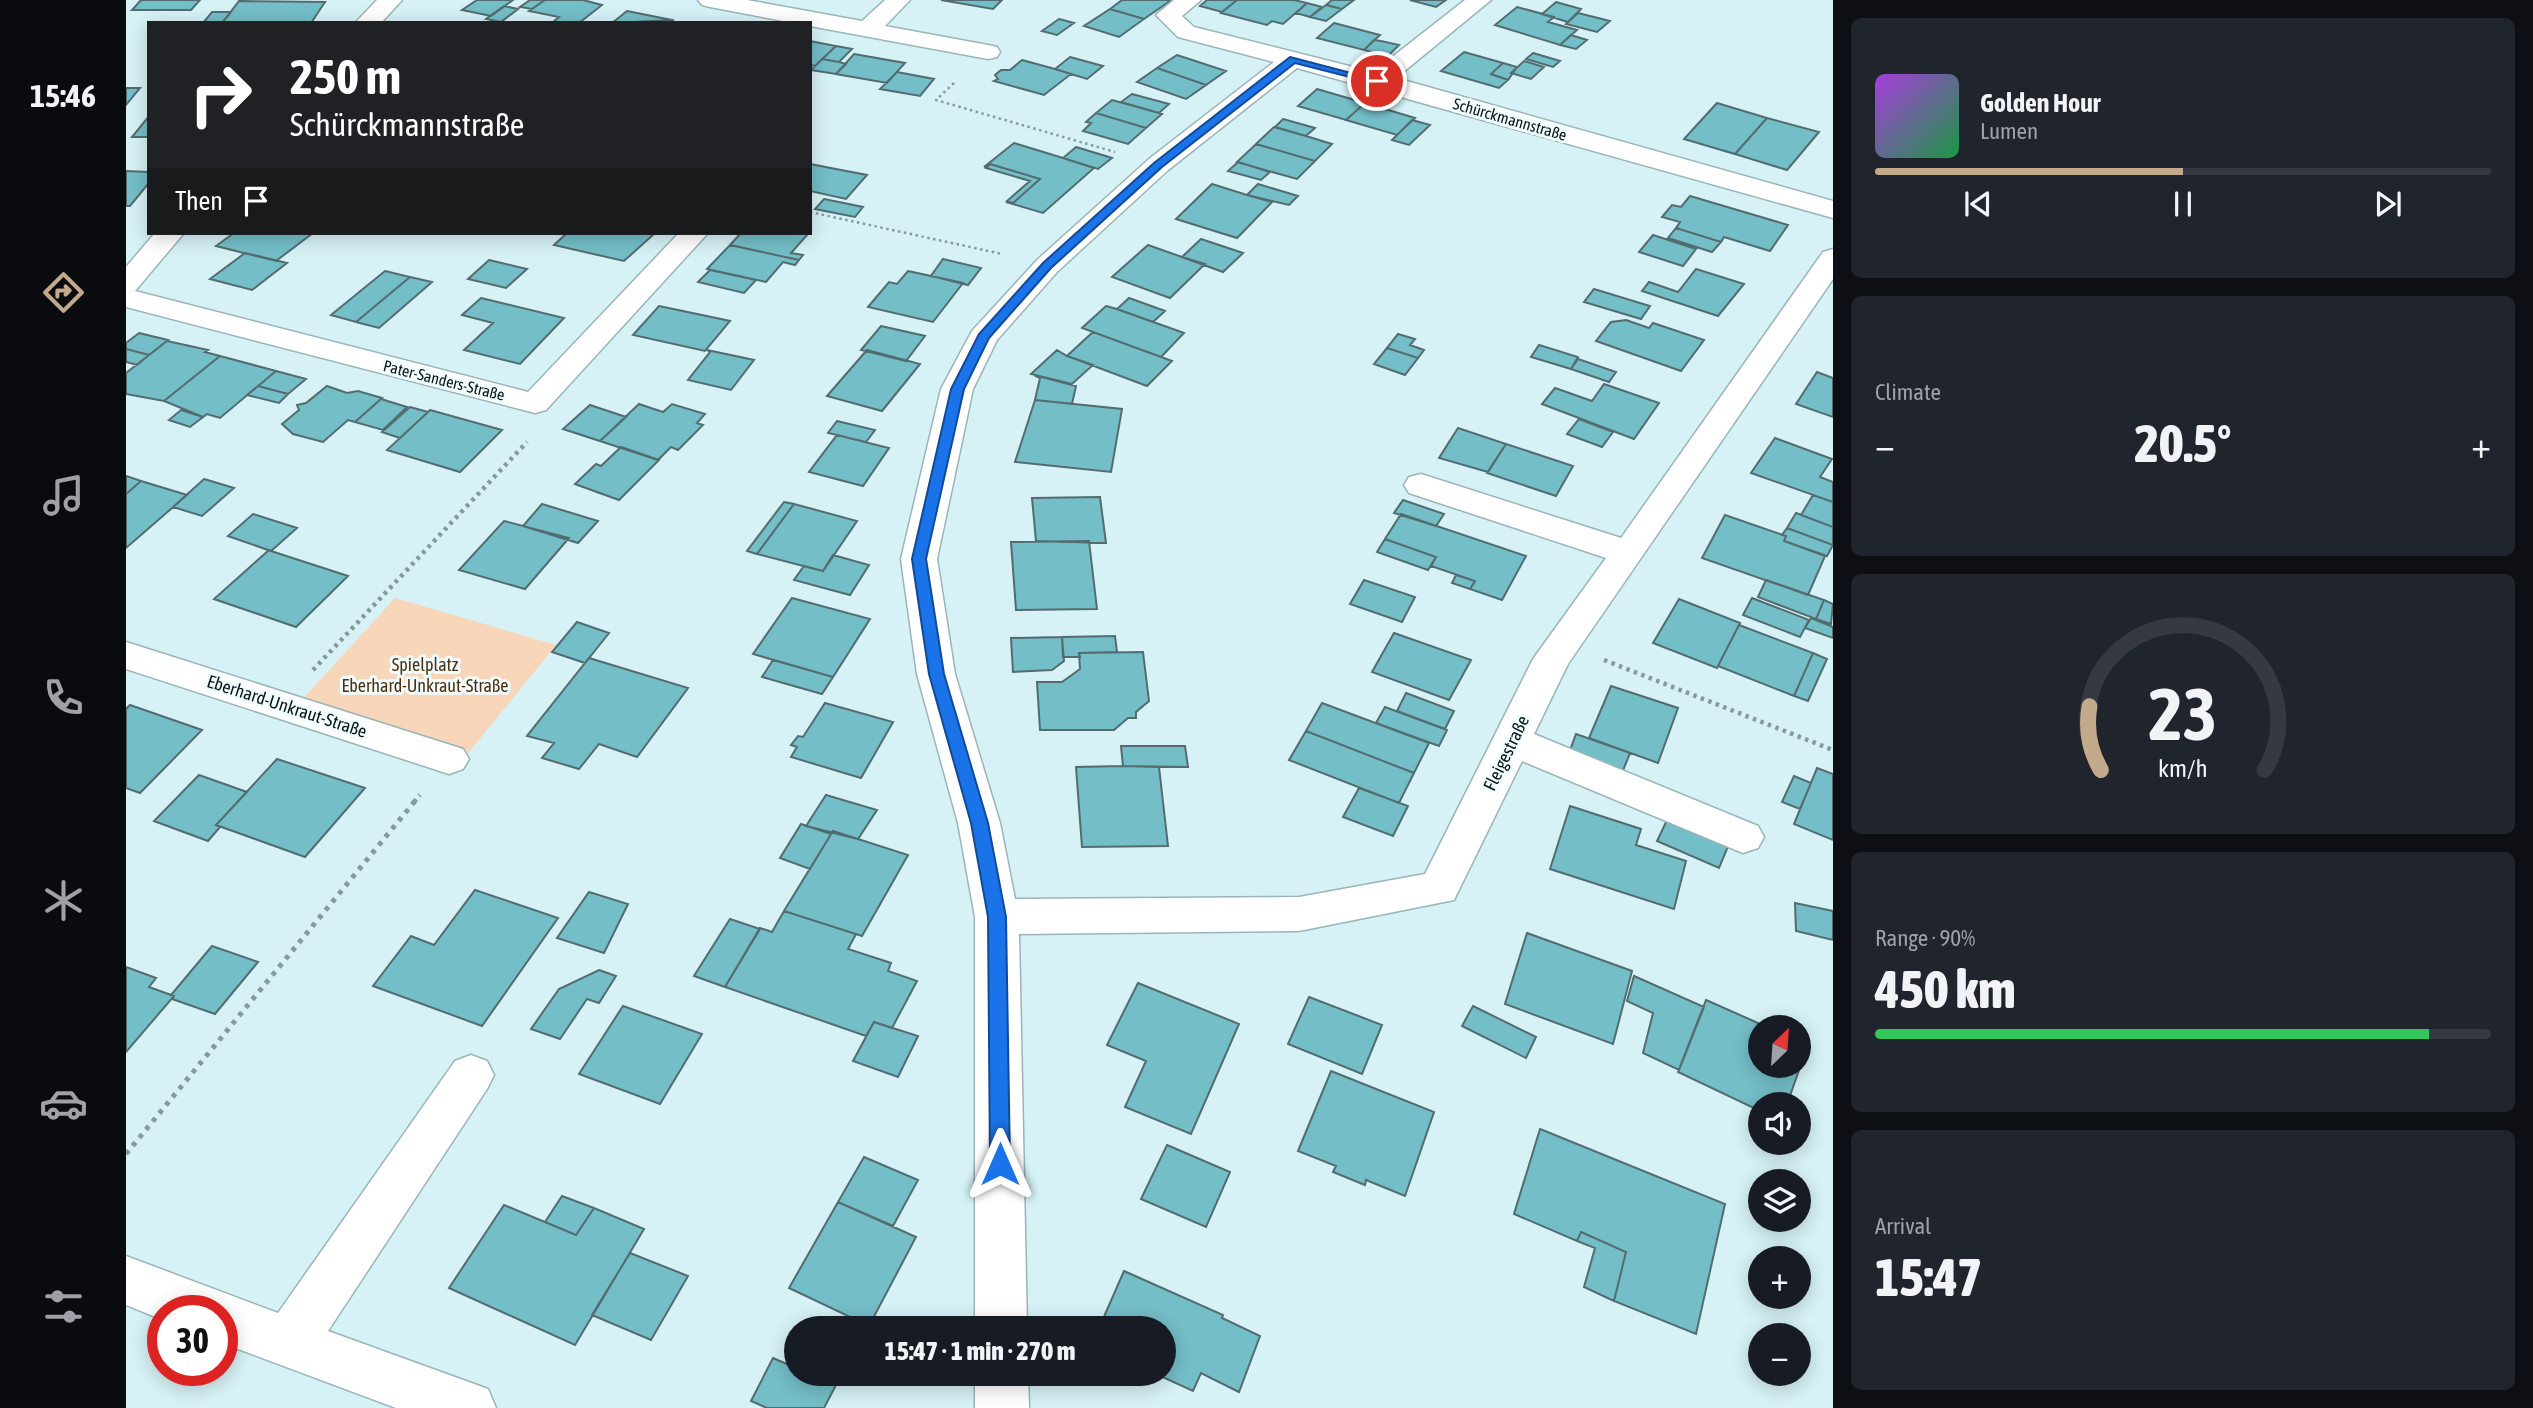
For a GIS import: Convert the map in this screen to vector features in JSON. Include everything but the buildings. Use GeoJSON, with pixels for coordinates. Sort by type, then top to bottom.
{"type":"FeatureCollection","features":[{"type":"Feature","properties":{"kind":"street"},"geometry":{"type":"LineString","coordinates":[[369,21],[390,0]]}},
{"type":"Feature","properties":{"kind":"street"},"geometry":{"type":"LineString","coordinates":[[710,0],[988,52]]}},
{"type":"Feature","properties":{"kind":"street"},"geometry":{"type":"LineString","coordinates":[[868,29],[898,0]]}},
{"type":"Feature","properties":{"kind":"street","name":"Schürckmannstraße"},"geometry":{"type":"LineString","coordinates":[[1189,0],[1168,15],[1186,32],[1377,81],[1833,211]]}},
{"type":"Feature","properties":{"kind":"street"},"geometry":{"type":"LineString","coordinates":[[1377,81],[1479,0]]}},
{"type":"Feature","properties":{"kind":"street"},"geometry":{"type":"LineString","coordinates":[[1001,1316],[997,917],[979,823],[936,674],[919,559],[957,389],[983,337],[1047,266],[1158,165],[1293,60]]}},
{"type":"Feature","properties":{"kind":"street"},"geometry":{"type":"LineString","coordinates":[[126,285],[168,235]]}},
{"type":"Feature","properties":{"kind":"street"},"geometry":{"type":"LineString","coordinates":[[536,404],[692,235]]}},
{"type":"Feature","properties":{"kind":"street","name":"Fleigestraße"},"geometry":{"type":"LineString","coordinates":[[997,917],[1299,914],[1439,888],[1552,659],[1833,258]]}},
{"type":"Feature","properties":{"kind":"street","name":"Pater-Sanders-Straße"},"geometry":{"type":"LineString","coordinates":[[126,298],[536,404]]}},
{"type":"Feature","properties":{"kind":"street"},"geometry":{"type":"LineString","coordinates":[[1421,485],[1628,553]]}},
{"type":"Feature","properties":{"kind":"street","name":"Eberhard-Unkraut-Straße"},"geometry":{"type":"LineString","coordinates":[[126,654],[449,759]]}},
{"type":"Feature","properties":{"kind":"street"},"geometry":{"type":"LineString","coordinates":[[1512,741],[1742,836]]}},
{"type":"Feature","properties":{"kind":"street"},"geometry":{"type":"LineString","coordinates":[[288,1345],[471,1075]]}},
{"type":"Feature","properties":{"kind":"street"},"geometry":{"type":"LineString","coordinates":[[126,1280],[163,1295]]}},
{"type":"Feature","properties":{"kind":"street"},"geometry":{"type":"LineString","coordinates":[[238,1325],[288,1345],[470,1408]]}},
{"type":"Feature","properties":{"kind":"street"},"geometry":{"type":"LineString","coordinates":[[1002,1386],[1002,1408]]}},
{"type":"Feature","properties":{"kind":"path"},"geometry":{"type":"LineString","coordinates":[[988,52],[936,100],[1158,165]]}},
{"type":"Feature","properties":{"kind":"path"},"geometry":{"type":"LineString","coordinates":[[812,212],[1047,266]]}},
{"type":"Feature","properties":{"kind":"path"},"geometry":{"type":"LineString","coordinates":[[280,704],[543,426],[536,404]]}},
{"type":"Feature","properties":{"kind":"path"},"geometry":{"type":"LineString","coordinates":[[1564,644],[1833,750]]}},
{"type":"Feature","properties":{"kind":"path"},"geometry":{"type":"LineString","coordinates":[[126,1154],[449,759]]}},
{"type":"Feature","properties":{"kind":"green space","name":"Spielplatz Eberhard-Unkraut-Straße"},"geometry":{"type":"Polygon","coordinates":[[[395,598],[556,645],[466,756],[297,705],[395,598]]]}},
{"type":"Feature","properties":{"kind":"route"},"geometry":{"type":"LineString","coordinates":[[1000,1164],[997,917],[979,823],[936,674],[919,559],[957,389],[983,337],[1047,266],[1158,165],[1293,60],[1377,81]]}}]}
